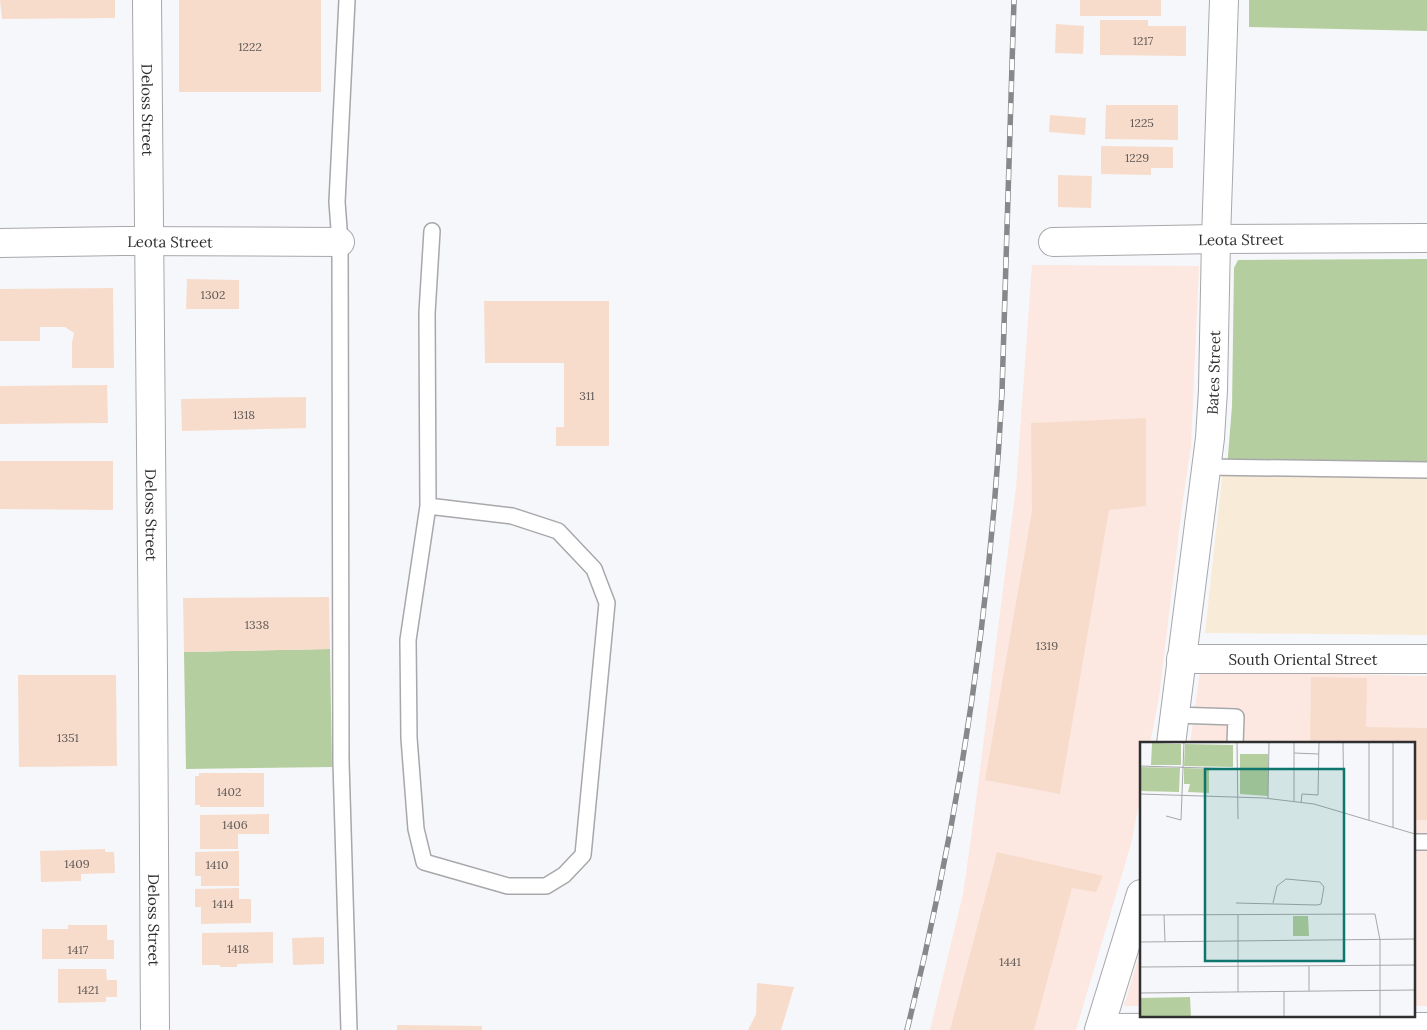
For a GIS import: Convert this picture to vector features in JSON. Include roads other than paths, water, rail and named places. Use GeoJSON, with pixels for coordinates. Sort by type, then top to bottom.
{"type":"FeatureCollection","features":[{"type":"Feature","properties":{"kind":"street","name":"Deloss Street"},"geometry":{"type":"LineString","coordinates":[[147,0],[155,1030]]}},
{"type":"Feature","properties":{"kind":"street","name":"Bates Street"},"geometry":{"type":"LineString","coordinates":[[1171,742],[1207,467],[1212,390],[1224,0]]}},
{"type":"Feature","properties":{"kind":"street","name":"Leota Street"},"geometry":{"type":"LineString","coordinates":[[1053,242],[1427,238]]}},
{"type":"Feature","properties":{"kind":"street","name":"Leota Street"},"geometry":{"type":"LineString","coordinates":[[0,242],[340,242]]}},
{"type":"Feature","properties":{"kind":"street","name":"South Oriental Street"},"geometry":{"type":"LineString","coordinates":[[1181,658],[1427,659]]}},
{"type":"Feature","properties":{"kind":"street"},"geometry":{"type":"LineString","coordinates":[[1140,897],[1100,1029],[1427,1027]]}},
{"type":"Feature","properties":{"kind":"lane"},"geometry":{"type":"LineString","coordinates":[[346,0],[337,202],[340,242],[341,762],[349,1030]]}},
{"type":"Feature","properties":{"kind":"lane"},"geometry":{"type":"LineString","coordinates":[[428,506],[512,516],[558,532],[594,569],[607,602],[583,855],[564,875],[546,886],[508,886],[424,862],[416,829],[409,738],[408,640],[428,506],[427,313],[432,231]]}},
{"type":"Feature","properties":{"kind":"lane"},"geometry":{"type":"LineString","coordinates":[[1207,467],[1427,470]]}},
{"type":"Feature","properties":{"kind":"lane"},"geometry":{"type":"LineString","coordinates":[[1174,715],[1236,717],[1235,742]]}},
{"type":"Feature","properties":{"kind":"lane"},"geometry":{"type":"LineString","coordinates":[[1414,842],[1427,842]]}},
{"type":"Feature","properties":{"kind":"railway"},"geometry":{"type":"LineString","coordinates":[[907,1030],[926,951],[957,793],[970,713],[990,553],[1002,392],[1014,0]]}}]}
